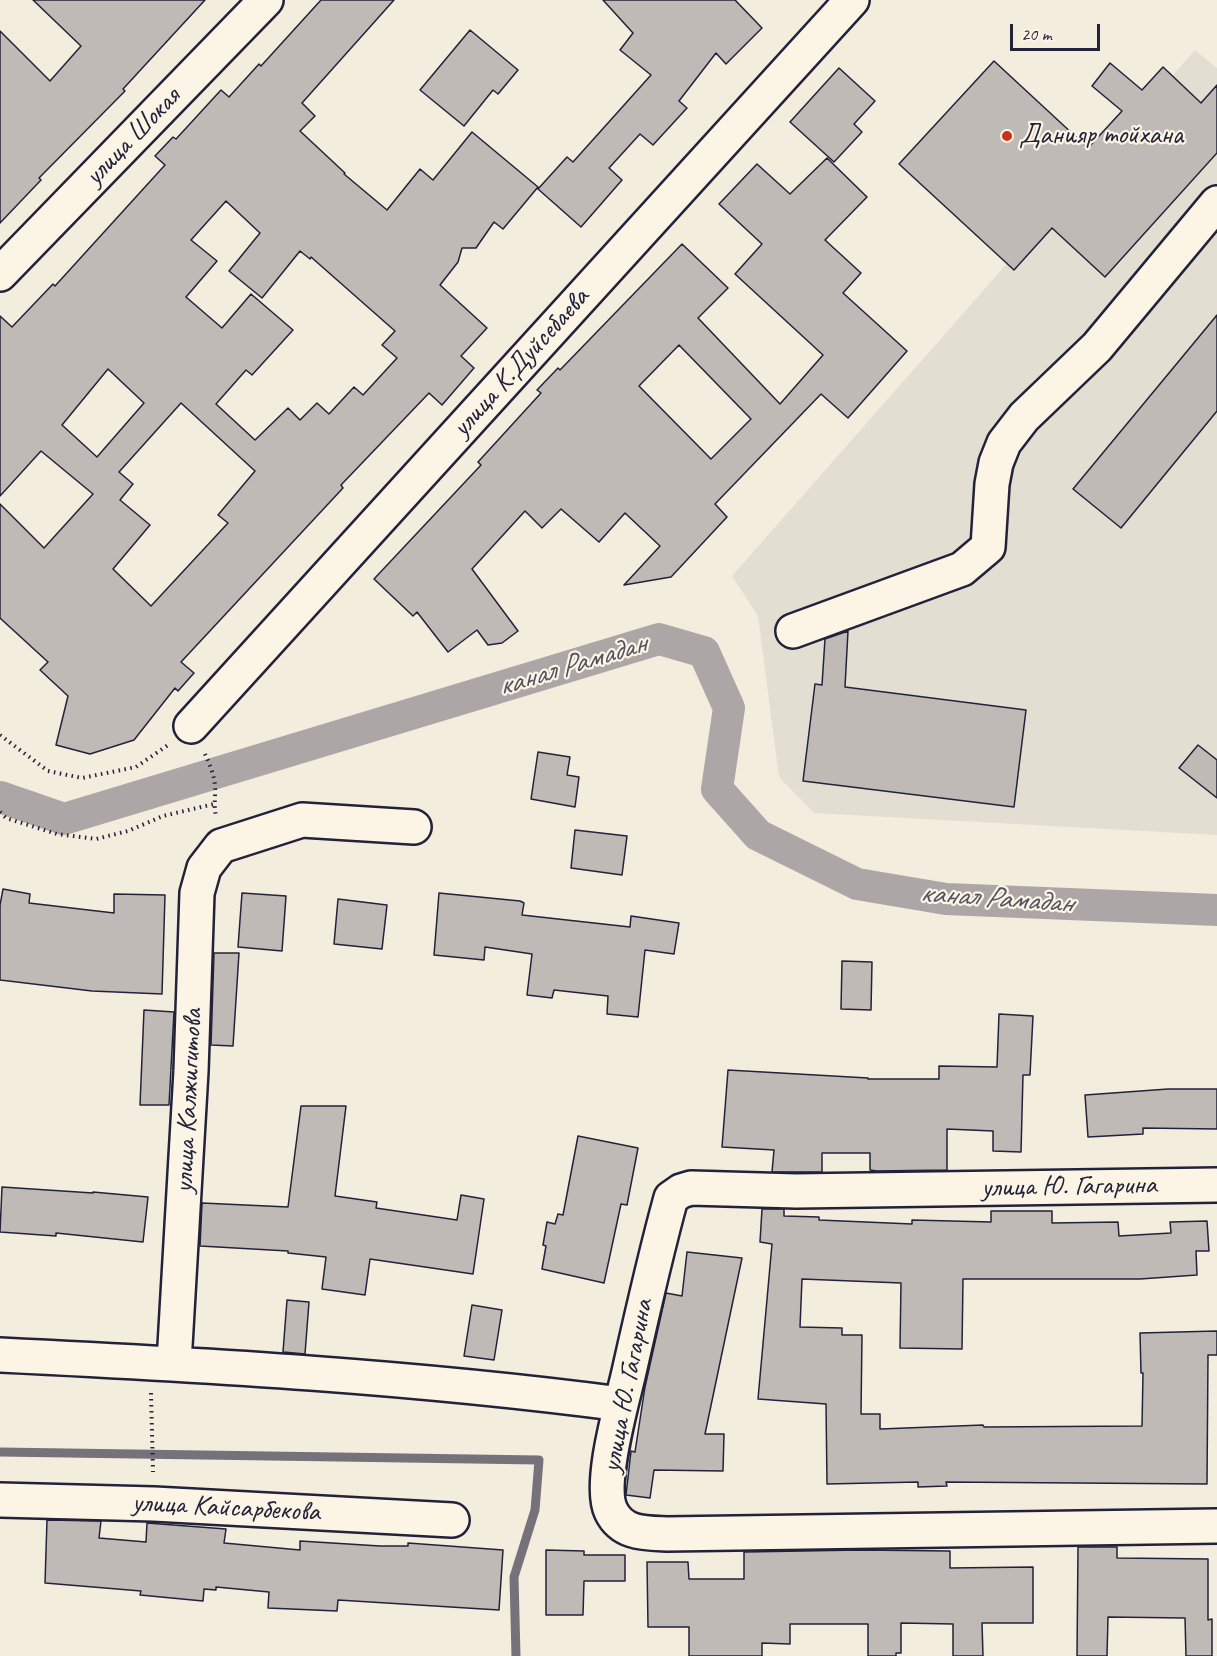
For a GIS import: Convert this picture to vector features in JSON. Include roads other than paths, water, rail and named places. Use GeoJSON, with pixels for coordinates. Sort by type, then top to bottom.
{"type":"FeatureCollection","features":[{"type":"Feature","properties":{"kind":"street","name":"улица Шокая"},"geometry":{"type":"LineString","coordinates":[[0,274],[266,0]]}},
{"type":"Feature","properties":{"kind":"street","name":"улица К.Дуйсебаева"},"geometry":{"type":"LineString","coordinates":[[191,726],[852,0]]}},
{"type":"Feature","properties":{"kind":"street"},"geometry":{"type":"LineString","coordinates":[[793,631],[962,569],[988,547],[992,484],[996,463],[1004,443],[1023,417],[1097,347],[1217,203]]}},
{"type":"Feature","properties":{"kind":"street","name":"улица Калжигитова"},"geometry":{"type":"LineString","coordinates":[[174,1363],[191,1071],[197,893],[204,868],[221,846],[302,820],[414,827]]}},
{"type":"Feature","properties":{"kind":"street","name":"улица Ю. Гагарина"},"geometry":{"type":"LineString","coordinates":[[1217,1185],[796,1191],[692,1188],[681,1191],[670,1198],[649,1279],[613,1442],[607,1498],[611,1512],[620,1523],[634,1532],[667,1534],[1217,1526]]}},
{"type":"Feature","properties":{"kind":"street"},"geometry":{"type":"LineString","coordinates":[[0,1356],[174,1363],[429,1382],[621,1404]]}},
{"type":"Feature","properties":{"kind":"street","name":"улица Кайсарбекова"},"geometry":{"type":"LineString","coordinates":[[0,1500],[154,1504],[452,1520]]}},
{"type":"Feature","properties":{"kind":"waterway","name":"канал Рамадан"},"geometry":{"type":"LineString","coordinates":[[0,797],[64,819],[659,639],[704,652],[729,708],[717,789],[758,835],[857,884],[946,899],[1217,910]]}},
{"type":"Feature","properties":{"kind":"waterway"},"geometry":{"type":"LineString","coordinates":[[0,1452],[539,1460],[535,1510],[514,1577],[516,1656]]}},
{"type":"Feature","properties":{"kind":"place","name":"Данияр тойхана"},"geometry":{"type":"Point","coordinates":[1007,136]}}]}
